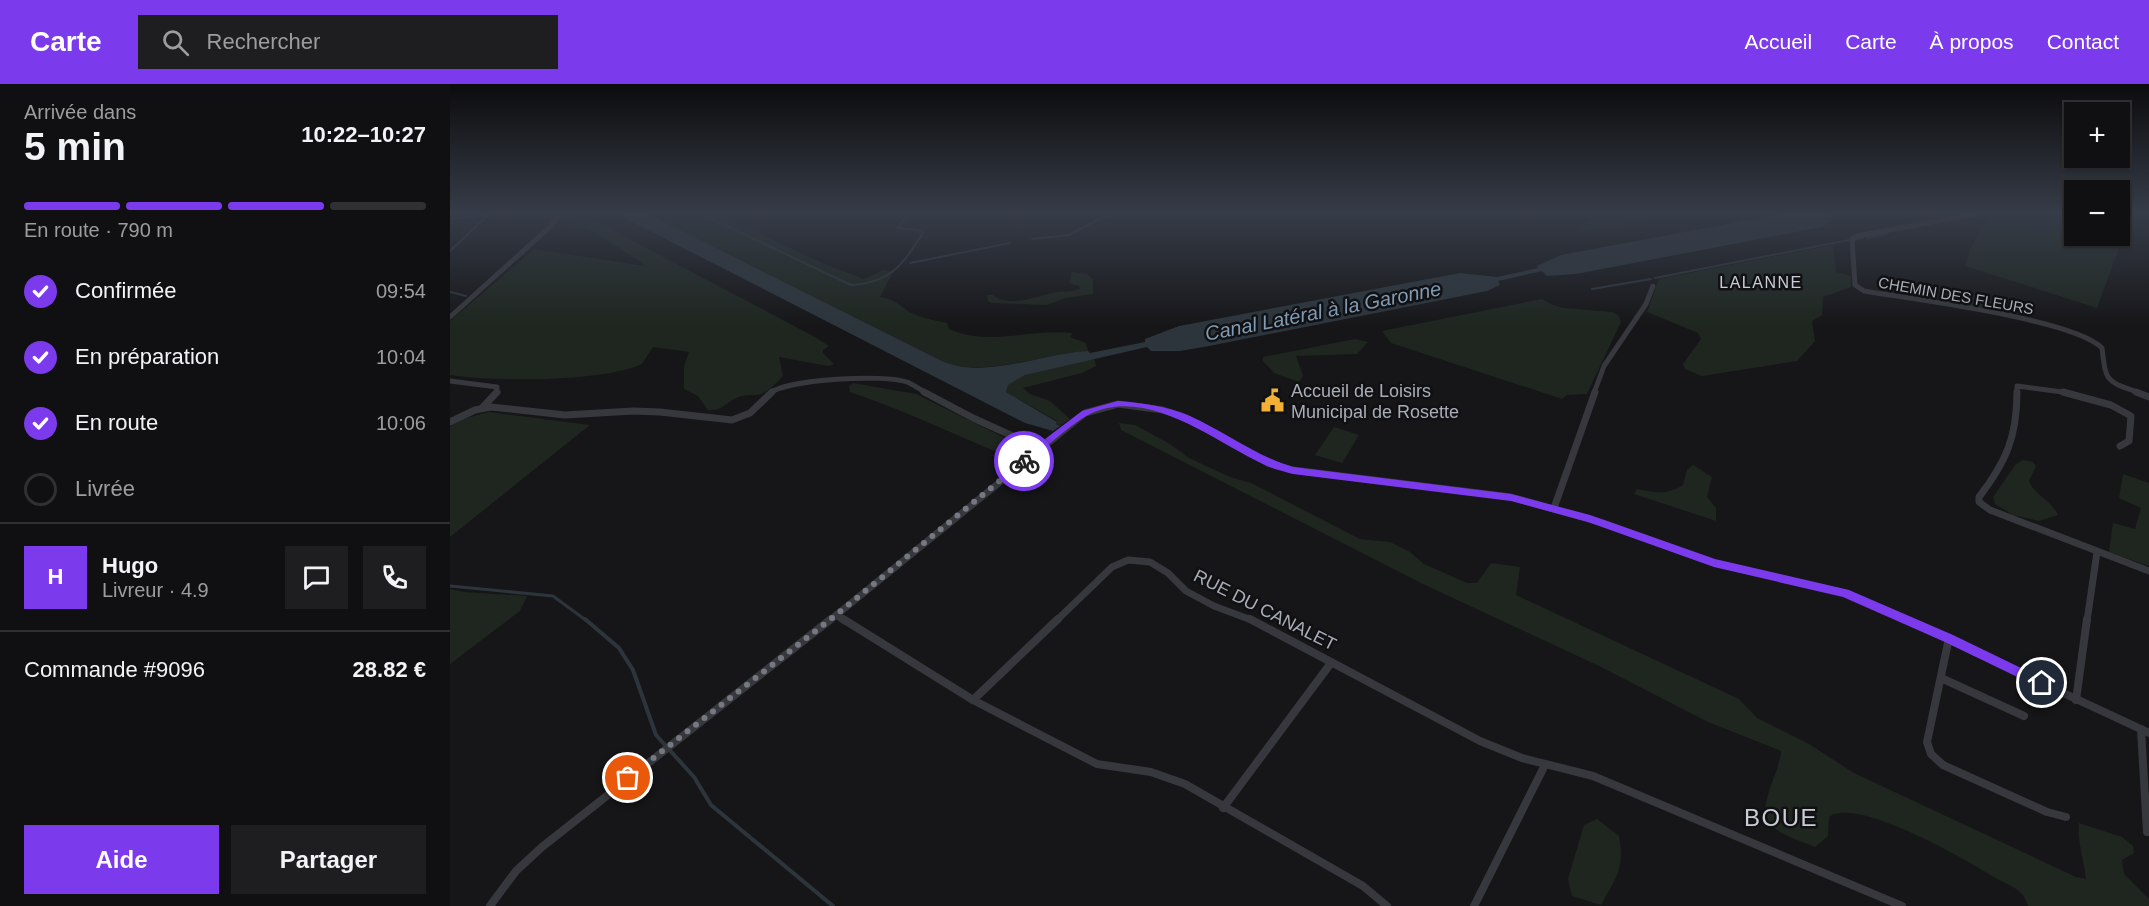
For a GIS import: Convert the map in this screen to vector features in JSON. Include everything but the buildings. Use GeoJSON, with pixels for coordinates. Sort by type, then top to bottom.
{"type":"FeatureCollection","features":[{"type":"Feature","properties":{"kind":"street"},"geometry":{"type":"LineString","coordinates":[[450,317],[524,250]]}},
{"type":"Feature","properties":{"kind":"street","name":"CHEMIN DES FLEURS"},"geometry":{"type":"LineString","coordinates":[[1853,250],[1855,285],[1864,291],[2023,319],[2090,338],[2102,348],[2105,373],[2111,382],[2149,397]]}},
{"type":"Feature","properties":{"kind":"street"},"geometry":{"type":"LineString","coordinates":[[1554,508],[1604,366],[1646,304],[1653,286]]}},
{"type":"Feature","properties":{"kind":"street"},"geometry":{"type":"LineString","coordinates":[[482,408],[584,416],[633,411],[660,412],[732,420],[750,413],[773,391],[790,384],[880,378],[906,382],[973,418],[1039,448]]}},
{"type":"Feature","properties":{"kind":"street"},"geometry":{"type":"LineString","coordinates":[[450,381],[497,387],[497,392],[482,408],[450,422]]}},
{"type":"Feature","properties":{"kind":"street"},"geometry":{"type":"LineString","coordinates":[[2121,446],[2129,441],[2131,416],[2120,407],[2102,401],[2018,386],[2018,420],[2014,439],[1999,470],[1979,497],[1983,506],[1990,510],[2149,571]]}},
{"type":"Feature","properties":{"kind":"street"},"geometry":{"type":"LineString","coordinates":[[490,906],[516,871],[542,847],[836,615],[1039,448],[1085,413],[1118,404],[1148,407],[1186,418],[1268,463],[1293,470],[1482,492],[1554,508],[1714,563],[1845,593],[1949,638],[2145,731],[2147,832]]}},
{"type":"Feature","properties":{"kind":"street"},"geometry":{"type":"LineString","coordinates":[[2076,700],[2097,552]]}},
{"type":"Feature","properties":{"kind":"street","name":"RUE DU CANALET"},"geometry":{"type":"LineString","coordinates":[[973,700],[1112,567],[1128,560],[1142,560],[1159,567],[1186,591],[1225,611],[1261,623],[1331,663],[1480,741],[1545,765],[1593,776],[1902,906]]}},
{"type":"Feature","properties":{"kind":"street"},"geometry":{"type":"LineString","coordinates":[[836,615],[973,700],[1097,764],[1169,777],[1363,886],[1387,906]]}},
{"type":"Feature","properties":{"kind":"street"},"geometry":{"type":"LineString","coordinates":[[1949,638],[1927,742],[1931,754],[1950,769],[2047,812],[2066,817]]}},
{"type":"Feature","properties":{"kind":"street"},"geometry":{"type":"LineString","coordinates":[[1223,808],[1331,663]]}},
{"type":"Feature","properties":{"kind":"street"},"geometry":{"type":"LineString","coordinates":[[1941,678],[2024,716]]}},
{"type":"Feature","properties":{"kind":"street"},"geometry":{"type":"LineString","coordinates":[[1474,906],[1545,765]]}},
{"type":"Feature","properties":{"kind":"shaded area"},"geometry":{"type":"Polygon","coordinates":[[[532,250],[645,266],[623,250],[651,250],[815,337],[829,346],[823,350],[823,353],[834,364],[828,366],[779,357],[783,376],[770,389],[761,394],[744,395],[713,410],[708,410],[698,396],[684,389],[684,366],[689,352],[653,347],[642,364],[602,374],[548,379],[493,379],[450,375],[450,321],[532,250]]]}},
{"type":"Feature","properties":{"kind":"shaded area"},"geometry":{"type":"Polygon","coordinates":[[[721,250],[795,250],[864,279],[883,270],[893,272],[880,297],[894,301],[913,314],[947,323],[949,329],[979,337],[1073,333],[1070,337],[1086,343],[1088,351],[985,367],[950,365],[721,250]]]}},
{"type":"Feature","properties":{"kind":"shaded area"},"geometry":{"type":"Polygon","coordinates":[[[1806,250],[1834,250],[1836,272],[1851,276],[1851,287],[1823,297],[1822,315],[1812,321],[1815,341],[1797,361],[1702,376],[1685,369],[1683,364],[1701,339],[1698,333],[1647,312],[1659,279],[1806,250]]]}},
{"type":"Feature","properties":{"kind":"shaded area"},"geometry":{"type":"Polygon","coordinates":[[[1970,250],[2118,250],[2097,308],[1965,266],[1970,250]]]}},
{"type":"Feature","properties":{"kind":"shaded area"},"geometry":{"type":"Polygon","coordinates":[[[1072,272],[1087,274],[1093,279],[1093,294],[1065,298],[1047,305],[988,301],[987,295],[1016,301],[1080,289],[1079,286],[1069,283],[1072,272]]]}},
{"type":"Feature","properties":{"kind":"shaded area"},"geometry":{"type":"Polygon","coordinates":[[[1945,287],[1968,292],[2019,313],[2009,315],[1948,305],[1945,287]]]}},
{"type":"Feature","properties":{"kind":"shaded area"},"geometry":{"type":"Polygon","coordinates":[[[1542,299],[1564,308],[1612,312],[1618,315],[1621,322],[1587,394],[1567,395],[1562,399],[1391,343],[1382,331],[1542,299]]]}},
{"type":"Feature","properties":{"kind":"shaded area"},"geometry":{"type":"Polygon","coordinates":[[[1355,339],[1368,342],[1357,354],[1296,356],[1303,376],[1299,382],[1274,373],[1263,361],[1263,357],[1355,339]]]}},
{"type":"Feature","properties":{"kind":"shaded area"},"geometry":{"type":"Polygon","coordinates":[[[1094,357],[1096,366],[1082,373],[1023,388],[1030,394],[1050,401],[1070,419],[1060,426],[1056,423],[1057,421],[1006,392],[1007,385],[1025,375],[1094,357]]]}},
{"type":"Feature","properties":{"kind":"shaded area"},"geometry":{"type":"Polygon","coordinates":[[[853,383],[916,394],[1019,445],[1022,451],[1012,456],[999,453],[850,392],[849,386],[853,383]]]}},
{"type":"Feature","properties":{"kind":"shaded area"},"geometry":{"type":"Polygon","coordinates":[[[489,412],[590,425],[450,537],[450,427],[463,419],[489,412]]]}},
{"type":"Feature","properties":{"kind":"shaded area"},"geometry":{"type":"Polygon","coordinates":[[[1119,423],[1135,425],[1170,444],[1189,458],[1230,477],[1251,483],[1360,539],[1390,542],[1410,552],[1424,564],[1467,583],[1477,583],[1491,563],[1520,567],[1516,595],[1739,699],[1757,718],[1809,744],[1854,773],[2076,877],[2086,879],[2079,823],[2122,837],[2133,846],[2134,853],[2122,860],[2124,874],[2149,899],[2149,906],[2028,906],[2023,895],[2016,889],[1937,845],[1886,822],[1863,815],[1843,813],[1829,817],[1828,836],[1815,847],[1788,836],[1773,827],[1766,811],[1766,801],[1781,751],[1708,722],[1599,666],[1425,585],[1121,430],[1119,423]]]}},
{"type":"Feature","properties":{"kind":"shaded area"},"geometry":{"type":"Polygon","coordinates":[[[1334,427],[1359,435],[1342,463],[1315,455],[1334,427]]]}},
{"type":"Feature","properties":{"kind":"shaded area"},"geometry":{"type":"Polygon","coordinates":[[[2023,460],[2033,462],[2036,466],[2029,481],[2035,491],[2052,506],[2058,515],[2039,521],[2013,515],[1995,504],[1993,497],[2016,464],[2023,460]]]}},
{"type":"Feature","properties":{"kind":"shaded area"},"geometry":{"type":"Polygon","coordinates":[[[1693,465],[1712,477],[1707,497],[1716,508],[1716,521],[1634,494],[1637,489],[1661,492],[1677,488],[1683,485],[1687,470],[1693,465]]]}},
{"type":"Feature","properties":{"kind":"shaded area"},"geometry":{"type":"Polygon","coordinates":[[[2123,474],[2149,483],[2149,566],[2109,552],[2113,523],[2135,529],[2141,508],[2119,498],[2123,474]]]}},
{"type":"Feature","properties":{"kind":"shaded area"},"geometry":{"type":"Polygon","coordinates":[[[450,589],[527,596],[520,611],[450,664],[450,589]]]}},
{"type":"Feature","properties":{"kind":"shaded area"},"geometry":{"type":"Polygon","coordinates":[[[1597,819],[1619,836],[1621,847],[1618,872],[1601,905],[1572,896],[1568,879],[1584,825],[1597,819]]]}},
{"type":"Feature","properties":{"kind":"water","name":"Canal Latéral à la Garonne"},"geometry":{"type":"Polygon","coordinates":[[[688,250],[721,250],[942,361],[976,368],[1014,364],[1071,353],[1088,351],[1090,353],[1145,342],[1145,339],[1179,326],[1460,273],[1497,277],[1538,268],[1537,266],[1561,255],[1586,250],[1700,250],[1576,274],[1547,276],[1542,271],[1498,281],[1500,285],[1487,291],[1180,351],[1151,351],[1147,347],[1025,375],[1008,385],[1006,392],[1060,426],[1053,431],[1025,423],[688,250]]]}},
{"type":"Feature","properties":{"kind":"waterway"},"geometry":{"type":"LineString","coordinates":[[778,250],[851,285],[886,276],[902,263],[911,250]]}},
{"type":"Feature","properties":{"kind":"waterway"},"geometry":{"type":"LineString","coordinates":[[910,263],[973,250]]}},
{"type":"Feature","properties":{"kind":"waterway"},"geometry":{"type":"LineString","coordinates":[[1655,278],[1796,250]]}},
{"type":"Feature","properties":{"kind":"waterway"},"geometry":{"type":"LineString","coordinates":[[1592,289],[1651,279]]}},
{"type":"Feature","properties":{"kind":"waterway"},"geometry":{"type":"LineString","coordinates":[[450,292],[466,296]]}},
{"type":"Feature","properties":{"kind":"waterway"},"geometry":{"type":"LineString","coordinates":[[450,586],[553,596],[587,621]]}},
{"type":"Feature","properties":{"kind":"waterway"},"geometry":{"type":"LineString","coordinates":[[585,619],[619,648],[633,670],[656,735],[694,777],[711,805],[833,906]]}},
{"type":"Feature","properties":{"kind":"way so far"},"geometry":{"type":"LineString","coordinates":[[628,778],[836,615],[1024,461]]}},
{"type":"Feature","properties":{"kind":"place","name":"Accueil de Loisirs Municipal de Rosette"},"geometry":{"type":"Point","coordinates":[1273,401]}},
{"type":"Feature","properties":{"kind":"district","name":"LALANNE"},"geometry":{"type":"Point","coordinates":[1761,282]}},
{"type":"Feature","properties":{"kind":"district","name":"BOUE"},"geometry":{"type":"Point","coordinates":[1781,818]}},
{"type":"Feature","properties":{"kind":"route"},"geometry":{"type":"LineString","coordinates":[[1024,461],[1085,413],[1118,404],[1172,412],[1238,445],[1268,463],[1293,470],[1482,492],[1540,503],[1714,563],[1845,593],[1949,638],[2042,683]]}}]}
